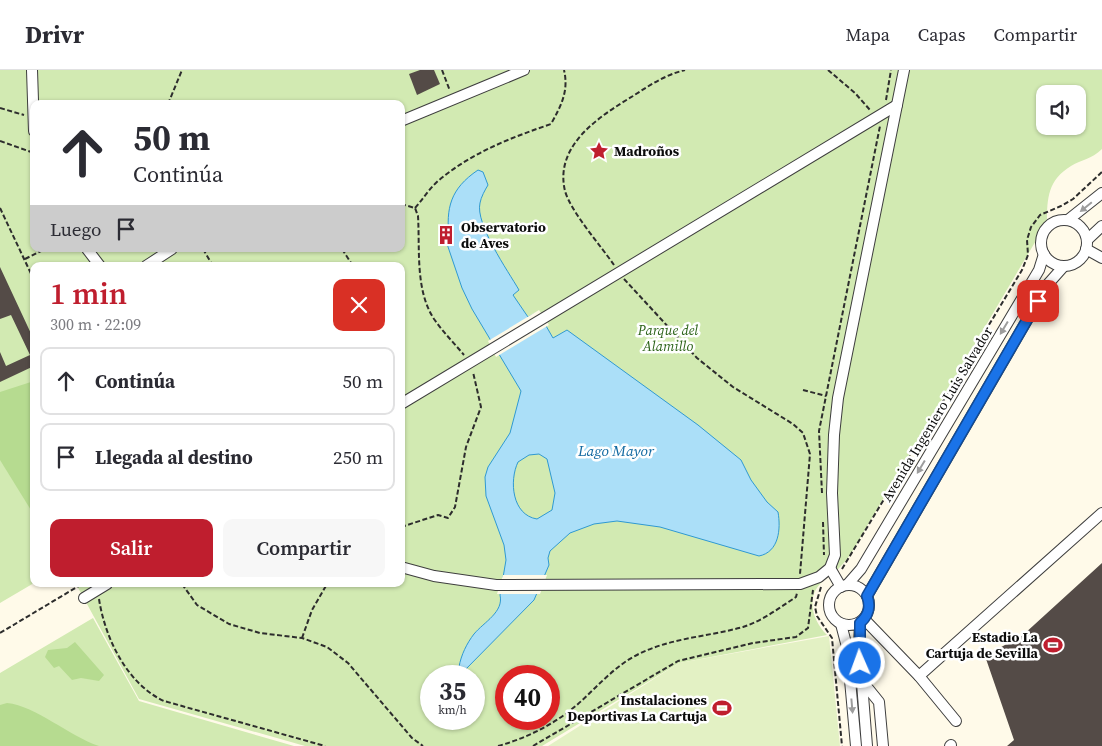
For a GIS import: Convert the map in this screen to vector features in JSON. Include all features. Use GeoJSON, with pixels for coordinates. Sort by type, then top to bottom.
{"type":"FeatureCollection","features":[{"type":"Feature","properties":{"kind":"street"},"geometry":{"type":"LineString","coordinates":[[32,70],[32,100]]}},
{"type":"Feature","properties":{"kind":"street"},"geometry":{"type":"LineString","coordinates":[[405,119],[524,70]]}},
{"type":"Feature","properties":{"kind":"street"},"geometry":{"type":"LineString","coordinates":[[405,568],[434,576],[496,585],[800,584],[819,577],[830,568],[835,555],[832,493],[834,435],[838,398],[904,70]]}},
{"type":"Feature","properties":{"kind":"street"},"geometry":{"type":"LineString","coordinates":[[405,402],[897,105]]}},
{"type":"Feature","properties":{"kind":"street"},"geometry":{"type":"LineString","coordinates":[[1064,266],[1049,260],[1044,254],[1041,240],[1048,226],[1054,222],[1068,220],[1102,193]]}},
{"type":"Feature","properties":{"kind":"street"},"geometry":{"type":"LineString","coordinates":[[1068,220],[1081,227],[1087,245],[1102,258]]}},
{"type":"Feature","properties":{"kind":"street"},"geometry":{"type":"LineString","coordinates":[[867,596],[1048,284],[1064,266],[1078,262],[1087,245],[1102,226]]}},
{"type":"Feature","properties":{"kind":"street"},"geometry":{"type":"LineString","coordinates":[[88,252],[97,262]]}},
{"type":"Feature","properties":{"kind":"street"},"geometry":{"type":"LineString","coordinates":[[152,262],[167,252]]}},
{"type":"Feature","properties":{"kind":"street","name":"Avenida Ingeniero Luis Salvador"},"geometry":{"type":"LineString","coordinates":[[844,586],[861,568],[1039,270],[1044,254]]}},
{"type":"Feature","properties":{"kind":"street"},"geometry":{"type":"LineString","coordinates":[[919,676],[1102,513]]}},
{"type":"Feature","properties":{"kind":"street"},"geometry":{"type":"LineString","coordinates":[[830,568],[844,586]]}},
{"type":"Feature","properties":{"kind":"street"},"geometry":{"type":"LineString","coordinates":[[862,621],[854,625],[841,624],[835,620],[829,608],[831,596],[844,586],[859,587],[867,596],[869,608],[862,621],[861,681],[867,746]]}},
{"type":"Feature","properties":{"kind":"street"},"geometry":{"type":"LineString","coordinates":[[84,598],[102,587]]}},
{"type":"Feature","properties":{"kind":"street"},"geometry":{"type":"LineString","coordinates":[[862,621],[919,676],[956,721]]}},
{"type":"Feature","properties":{"kind":"street"},"geometry":{"type":"LineString","coordinates":[[841,624],[847,647],[856,746]]}},
{"type":"Feature","properties":{"kind":"street"},"geometry":{"type":"LineString","coordinates":[[861,681],[879,702],[883,746]]}},
{"type":"Feature","properties":{"kind":"path"},"geometry":{"type":"LineString","coordinates":[[170,100],[182,70]]}},
{"type":"Feature","properties":{"kind":"path"},"geometry":{"type":"LineString","coordinates":[[442,70],[455,100]]}},
{"type":"Feature","properties":{"kind":"path"},"geometry":{"type":"LineString","coordinates":[[415,208],[437,182],[466,161],[491,146],[551,124],[564,100],[567,81],[564,70]]}},
{"type":"Feature","properties":{"kind":"path"},"geometry":{"type":"LineString","coordinates":[[498,746],[527,736],[563,716],[618,667],[633,657],[654,648],[744,627],[758,621],[796,597],[800,584],[810,454],[803,433],[793,424],[733,386],[697,358],[651,310],[620,272],[568,198],[564,180],[570,152],[585,130],[611,109],[663,77],[684,70]]}},
{"type":"Feature","properties":{"kind":"path"},"geometry":{"type":"LineString","coordinates":[[828,70],[880,115]]}},
{"type":"Feature","properties":{"kind":"path"},"geometry":{"type":"LineString","coordinates":[[822,497],[819,431],[880,115],[891,70]]}},
{"type":"Feature","properties":{"kind":"path"},"geometry":{"type":"LineString","coordinates":[[0,108],[30,116]]}},
{"type":"Feature","properties":{"kind":"path"},"geometry":{"type":"LineString","coordinates":[[0,141],[30,152]]}},
{"type":"Feature","properties":{"kind":"path"},"geometry":{"type":"LineString","coordinates":[[405,205],[415,208]]}},
{"type":"Feature","properties":{"kind":"path"},"geometry":{"type":"LineString","coordinates":[[0,208],[30,272]]}},
{"type":"Feature","properties":{"kind":"path"},"geometry":{"type":"LineString","coordinates":[[405,526],[438,515],[448,518],[455,507],[466,447],[481,407],[470,362],[434,319],[425,300],[421,277],[418,216],[415,208]]}},
{"type":"Feature","properties":{"kind":"path"},"geometry":{"type":"LineString","coordinates":[[24,259],[39,252]]}},
{"type":"Feature","properties":{"kind":"path"},"geometry":{"type":"LineString","coordinates":[[803,390],[838,398]]}},
{"type":"Feature","properties":{"kind":"path"},"geometry":{"type":"LineString","coordinates":[[533,746],[678,661],[753,643],[796,637],[808,628],[811,595],[825,563],[823,516]]}},
{"type":"Feature","properties":{"kind":"path"},"geometry":{"type":"LineString","coordinates":[[0,633],[77,587]]}},
{"type":"Feature","properties":{"kind":"path"},"geometry":{"type":"LineString","coordinates":[[184,587],[197,605],[229,624],[260,633],[302,638],[327,647],[348,663],[412,738],[423,746]]}},
{"type":"Feature","properties":{"kind":"path"},"geometry":{"type":"LineString","coordinates":[[302,638],[312,610],[325,587]]}},
{"type":"Feature","properties":{"kind":"path"},"geometry":{"type":"LineString","coordinates":[[98,590],[107,633],[144,690],[164,701],[325,746]]}},
{"type":"Feature","properties":{"kind":"green space","name":"Parque del Alamillo"},"geometry":{"type":"Polygon","coordinates":[[[0,70],[1102,70],[1102,149],[1063,171],[1053,184],[1050,190],[1047,222],[853,550],[841,566],[822,582],[816,590],[813,596],[813,610],[818,623],[827,635],[679,663],[542,746],[305,746],[139,699],[78,587],[405,587],[405,262],[30,262],[30,585],[0,603],[0,70]]]}},
{"type":"Feature","properties":{"kind":"green space"},"geometry":{"type":"Polygon","coordinates":[[[30,382],[30,509],[0,460],[0,392],[30,382]]]}},
{"type":"Feature","properties":{"kind":"green space"},"geometry":{"type":"Polygon","coordinates":[[[93,618],[139,701],[294,746],[0,746],[0,673],[93,618]]]}},
{"type":"Feature","properties":{"kind":"green space","name":"Instalaciones Deportivas La Cartuja"},"geometry":{"type":"Polygon","coordinates":[[[829,636],[840,746],[548,746],[679,663],[829,636]]]}},
{"type":"Feature","properties":{"kind":"green space"},"geometry":{"type":"Polygon","coordinates":[[[75,642],[104,675],[99,681],[81,678],[72,680],[59,666],[54,668],[45,657],[48,650],[67,648],[75,642]]]}},
{"type":"Feature","properties":{"kind":"green space"},"geometry":{"type":"Polygon","coordinates":[[[7,703],[18,705],[41,715],[99,746],[0,746],[0,705],[7,703]]]}},
{"type":"Feature","properties":{"kind":"water","name":"Lago Mayor"},"geometry":{"type":"Polygon","coordinates":[[[478,170],[483,172],[488,185],[480,203],[482,223],[493,247],[519,290],[513,295],[528,317],[538,312],[553,338],[567,330],[698,425],[741,460],[751,480],[767,502],[778,512],[779,525],[775,545],[766,554],[759,556],[660,527],[617,521],[594,524],[570,533],[550,551],[549,565],[534,600],[470,665],[459,665],[461,658],[474,634],[499,607],[506,560],[504,545],[486,496],[485,477],[488,467],[510,433],[521,391],[472,309],[462,288],[445,238],[449,238],[449,208],[461,184],[478,170]],[[539,454],[529,455],[518,462],[513,487],[522,511],[537,519],[552,510],[555,493],[547,459],[539,454]]]}},
{"type":"Feature","properties":{"kind":"pier"},"geometry":{"type":"Polygon","coordinates":[[[539,310],[549,325],[496,357],[488,341],[539,310]]]}},
{"type":"Feature","properties":{"kind":"pier"},"geometry":{"type":"Polygon","coordinates":[[[503,575],[547,575],[540,594],[497,594],[503,575]]]}},
{"type":"Feature","properties":{"kind":"building"},"geometry":{"type":"Polygon","coordinates":[[[420,70],[434,70],[440,84],[417,95],[409,74],[420,70]]]}},
{"type":"Feature","properties":{"kind":"building"},"geometry":{"type":"Polygon","coordinates":[[[0,267],[30,331],[30,355],[11,315],[0,319],[0,267]]]}},
{"type":"Feature","properties":{"kind":"building"},"geometry":{"type":"Polygon","coordinates":[[[0,352],[6,366],[30,355],[30,368],[0,382],[0,352]]]}},
{"type":"Feature","properties":{"kind":"building","name":"Estadio La Cartuja de Sevilla"},"geometry":{"type":"Polygon","coordinates":[[[1102,563],[1102,746],[1007,746],[1014,740],[985,656],[1023,635],[1102,563]]]}},
{"type":"Feature","properties":{"kind":"place","name":"Madroños"},"geometry":{"type":"Point","coordinates":[599,151]}},
{"type":"Feature","properties":{"kind":"place","name":"Observatorio de Aves"},"geometry":{"type":"Point","coordinates":[446,235]}},
{"type":"Feature","properties":{"kind":"place","name":"Estadio La Cartuja de Sevilla"},"geometry":{"type":"Point","coordinates":[1053,645]}},
{"type":"Feature","properties":{"kind":"place","name":"Instalaciones Deportivas La Cartuja"},"geometry":{"type":"Point","coordinates":[722,708]}},
{"type":"Feature","properties":{"kind":"route"},"geometry":{"type":"LineString","coordinates":[[860,663],[860,623],[868,614],[869,602],[867,596],[1038,301]]}}]}
